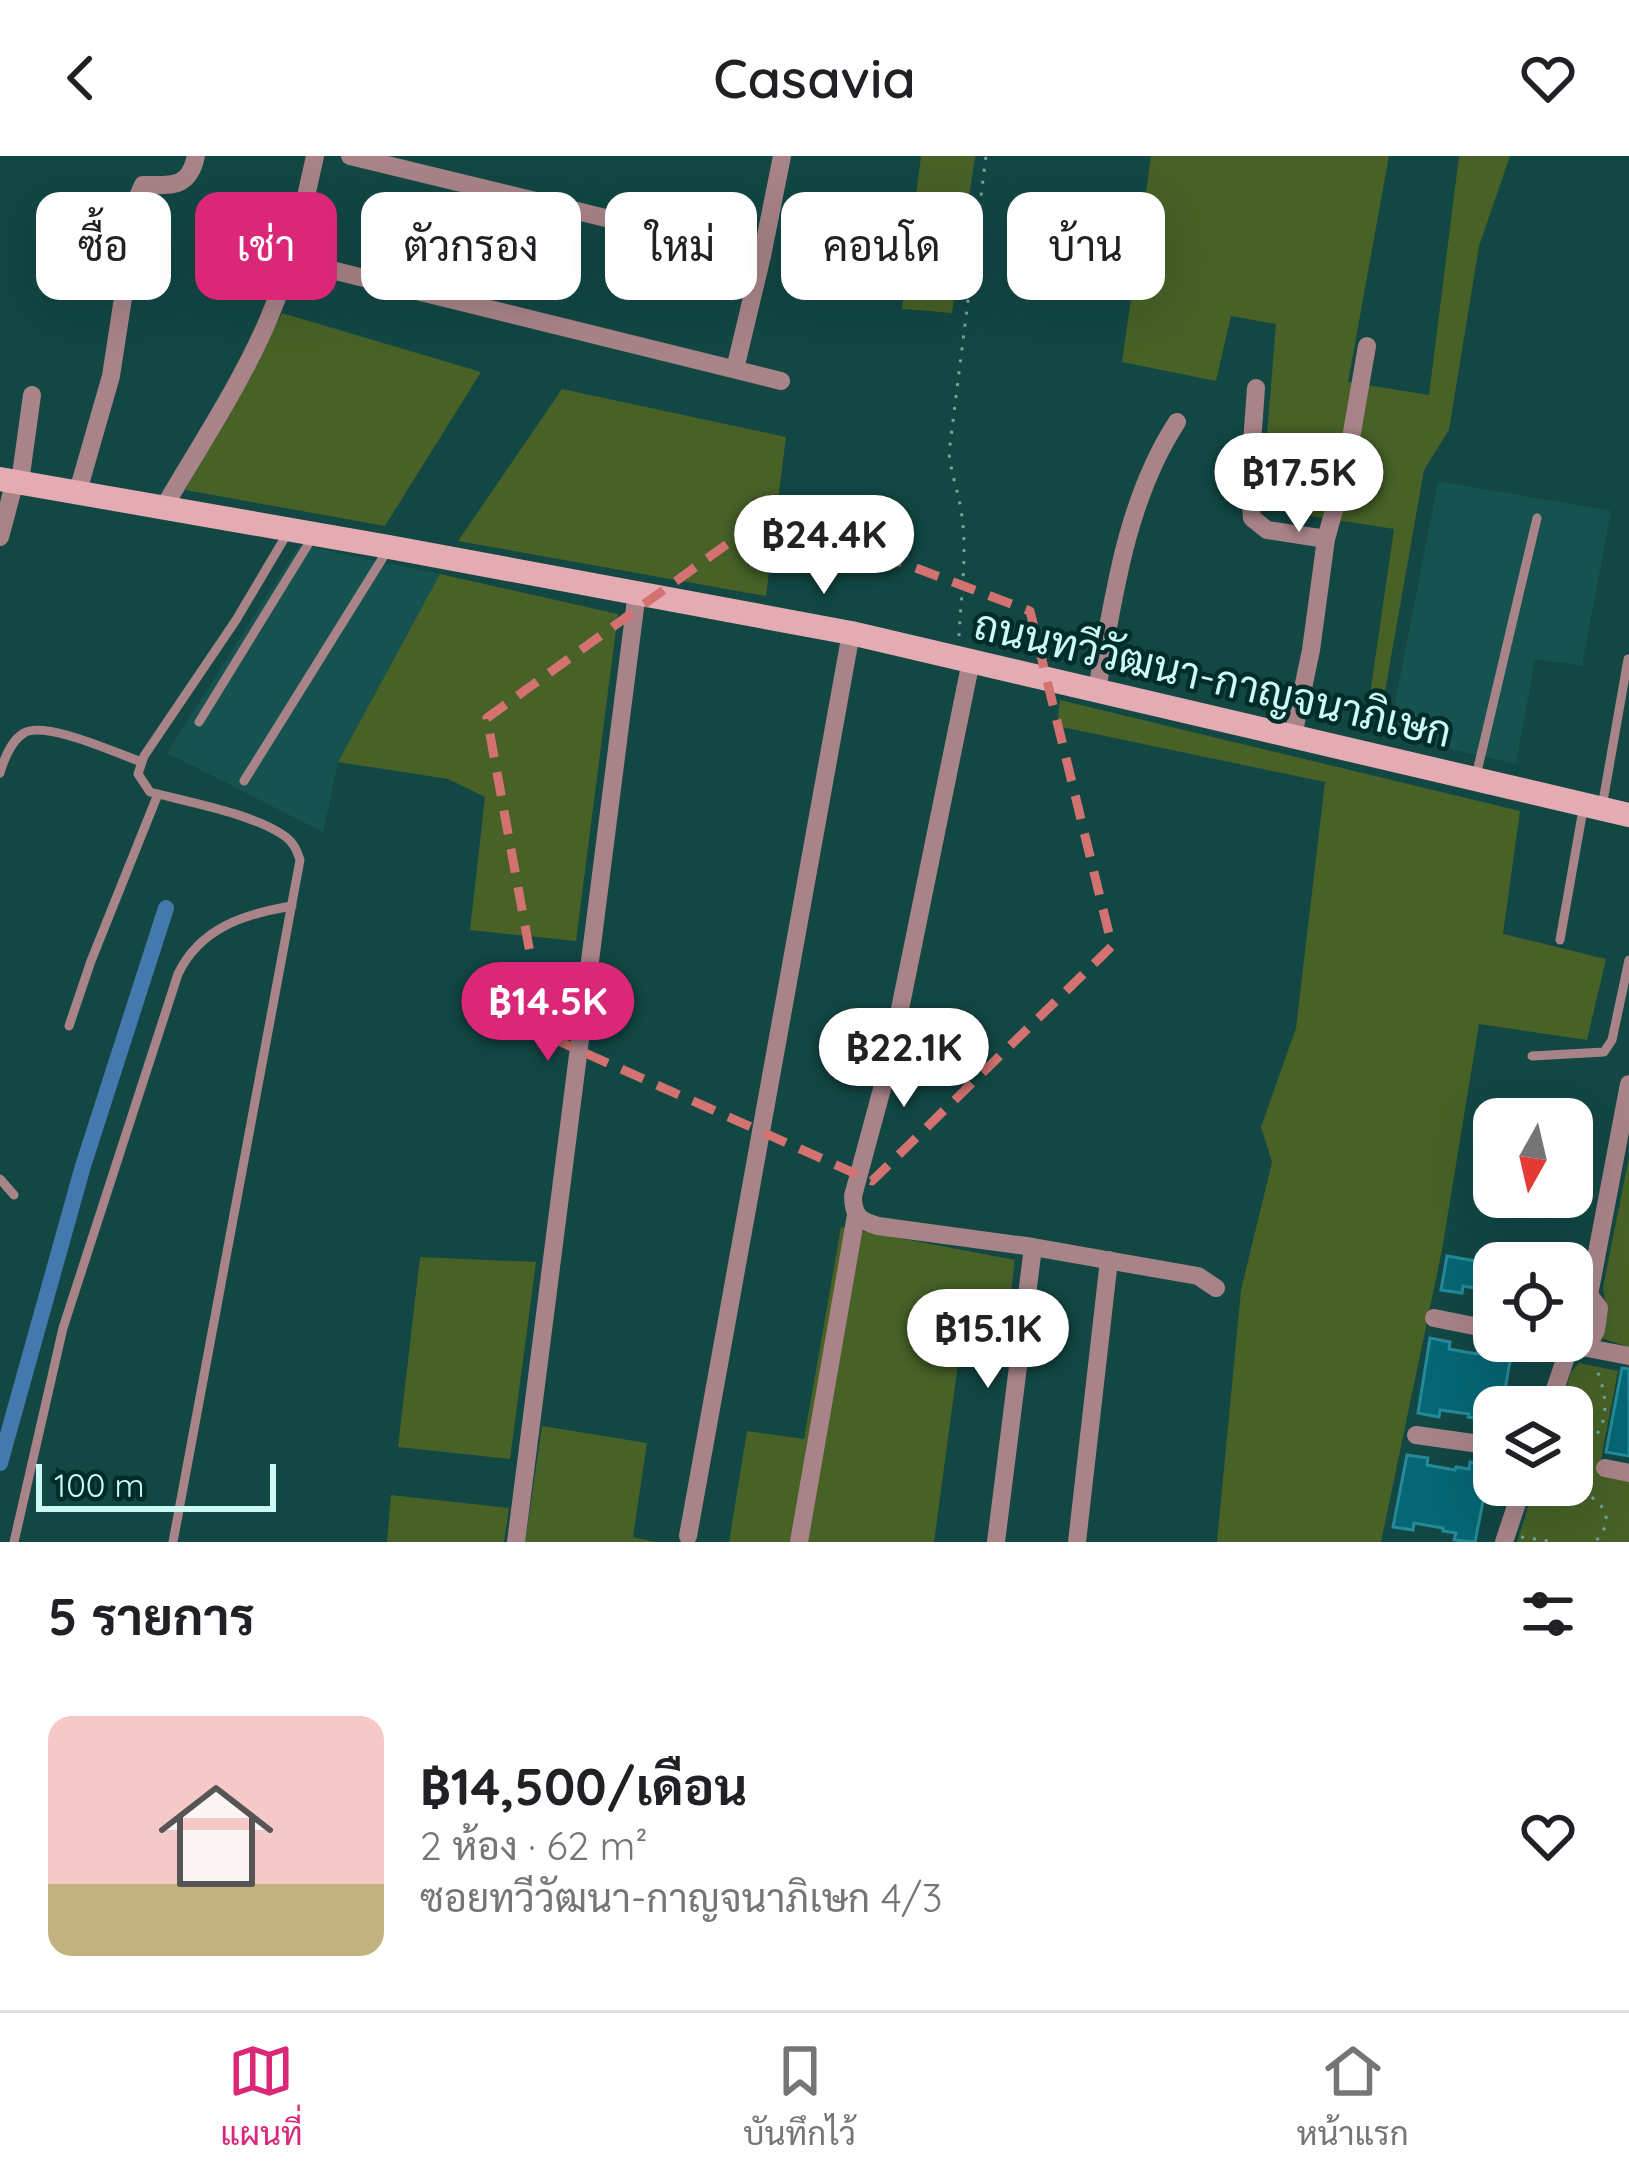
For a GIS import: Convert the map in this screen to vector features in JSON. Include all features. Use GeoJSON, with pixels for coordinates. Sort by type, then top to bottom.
{"type":"FeatureCollection","features":[{"type":"Feature","properties":{"kind":"street"},"geometry":{"type":"LineString","coordinates":[[78,491],[111,376],[139,194],[143,184],[175,185],[186,179],[196,156]]}},
{"type":"Feature","properties":{"kind":"street"},"geometry":{"type":"LineString","coordinates":[[306,192],[314,156]]}},
{"type":"Feature","properties":{"kind":"street"},"geometry":{"type":"LineString","coordinates":[[350,156],[762,256]]}},
{"type":"Feature","properties":{"kind":"street"},"geometry":{"type":"LineString","coordinates":[[734,368],[782,156]]}},
{"type":"Feature","properties":{"kind":"street"},"geometry":{"type":"LineString","coordinates":[[337,271],[781,381]]}},
{"type":"Feature","properties":{"kind":"street"},"geometry":{"type":"LineString","coordinates":[[164,507],[252,356],[275,300]]}},
{"type":"Feature","properties":{"kind":"street"},"geometry":{"type":"LineString","coordinates":[[1293,736],[1311,650],[1325,539],[1346,467],[1367,346]]}},
{"type":"Feature","properties":{"kind":"street"},"geometry":{"type":"LineString","coordinates":[[1256,388],[1249,484],[1252,518],[1267,530],[1325,539]]}},
{"type":"Feature","properties":{"kind":"street"},"geometry":{"type":"LineString","coordinates":[[0,537],[32,395]]}},
{"type":"Feature","properties":{"kind":"street"},"geometry":{"type":"LineString","coordinates":[[1097,690],[1142,485],[1177,422]]}},
{"type":"Feature","properties":{"kind":"street","name":"ถนนทวีวัฒนา-กาญจนาภิเษก"},"geometry":{"type":"LineString","coordinates":[[12,481],[850,633],[1629,815]]}},
{"type":"Feature","properties":{"kind":"street"},"geometry":{"type":"LineString","coordinates":[[515,1542],[637,592]]}},
{"type":"Feature","properties":{"kind":"street"},"geometry":{"type":"LineString","coordinates":[[688,1536],[850,633]]}},
{"type":"Feature","properties":{"kind":"street"},"geometry":{"type":"LineString","coordinates":[[799,1542],[856,1215],[853,1196],[889,1063],[964,659]]}},
{"type":"Feature","properties":{"kind":"street"},"geometry":{"type":"LineString","coordinates":[[1593,1245],[1629,1084]]}},
{"type":"Feature","properties":{"kind":"street"},"geometry":{"type":"LineString","coordinates":[[856,1215],[878,1226],[1198,1276],[1216,1288]]}},
{"type":"Feature","properties":{"kind":"street"},"geometry":{"type":"LineString","coordinates":[[996,1542],[1033,1247]]}},
{"type":"Feature","properties":{"kind":"street"},"geometry":{"type":"LineString","coordinates":[[1077,1542],[1109,1260]]}},
{"type":"Feature","properties":{"kind":"street"},"geometry":{"type":"LineString","coordinates":[[1593,1305],[1599,1308],[1593,1331]]}},
{"type":"Feature","properties":{"kind":"street"},"geometry":{"type":"LineString","coordinates":[[1434,1318],[1473,1326]]}},
{"type":"Feature","properties":{"kind":"street"},"geometry":{"type":"LineString","coordinates":[[1593,1350],[1629,1357]]}},
{"type":"Feature","properties":{"kind":"street"},"geometry":{"type":"LineString","coordinates":[[1416,1435],[1473,1444]]}},
{"type":"Feature","properties":{"kind":"street"},"geometry":{"type":"LineString","coordinates":[[1605,1468],[1629,1473]]}},
{"type":"Feature","properties":{"kind":"street"},"geometry":{"type":"LineString","coordinates":[[1506,1538],[1516,1506]]}},
{"type":"Feature","properties":{"kind":"lane"},"geometry":{"type":"LineString","coordinates":[[1475,779],[1537,518]]}},
{"type":"Feature","properties":{"kind":"lane"},"geometry":{"type":"LineString","coordinates":[[199,722],[302,532]]}},
{"type":"Feature","properties":{"kind":"lane"},"geometry":{"type":"LineString","coordinates":[[173,1542],[300,860],[296,846],[285,836],[257,822],[150,792],[138,774],[236,620],[302,532]]}},
{"type":"Feature","properties":{"kind":"lane"},"geometry":{"type":"LineString","coordinates":[[244,781],[389,547]]}},
{"type":"Feature","properties":{"kind":"lane"},"geometry":{"type":"LineString","coordinates":[[1560,940],[1628,659]]}},
{"type":"Feature","properties":{"kind":"lane"},"geometry":{"type":"LineString","coordinates":[[0,772],[20,734],[34,729],[55,731],[142,762]]}},
{"type":"Feature","properties":{"kind":"lane"},"geometry":{"type":"LineString","coordinates":[[69,1026],[158,794]]}},
{"type":"Feature","properties":{"kind":"lane"},"geometry":{"type":"LineString","coordinates":[[14,1542],[63,1328],[178,974],[188,952],[217,930],[250,913],[292,906]]}},
{"type":"Feature","properties":{"kind":"lane"},"geometry":{"type":"LineString","coordinates":[[1532,1056],[1604,1052],[1612,1040],[1629,960]]}},
{"type":"Feature","properties":{"kind":"lane"},"geometry":{"type":"LineString","coordinates":[[0,1179],[14,1195]]}},
{"type":"Feature","properties":{"kind":"path"},"geometry":{"type":"LineString","coordinates":[[964,659],[962,511],[949,453],[986,156]]}},
{"type":"Feature","properties":{"kind":"path"},"geometry":{"type":"LineString","coordinates":[[1585,1362],[1600,1376],[1605,1397],[1604,1419],[1593,1440]]}},
{"type":"Feature","properties":{"kind":"path"},"geometry":{"type":"LineString","coordinates":[[1593,1496],[1604,1508],[1606,1521],[1594,1542]]}},
{"type":"Feature","properties":{"kind":"path"},"geometry":{"type":"LineString","coordinates":[[1506,1538],[1555,1542]]}},
{"type":"Feature","properties":{"kind":"highlighted area"},"geometry":{"type":"Polygon","coordinates":[[[770,513],[1030,611],[1112,946],[872,1181],[545,1035],[487,718],[770,513]]]}},
{"type":"Feature","properties":{"kind":"shaded area"},"geometry":{"type":"Polygon","coordinates":[[[1438,481],[1611,511],[1582,666],[1535,659],[1516,764],[1389,735],[1438,481]]]}},
{"type":"Feature","properties":{"kind":"shaded area"},"geometry":{"type":"Polygon","coordinates":[[[299,545],[440,574],[338,762],[323,832],[167,753],[299,545]]]}},
{"type":"Feature","properties":{"kind":"green space"},"geometry":{"type":"Polygon","coordinates":[[[921,156],[975,156],[970,192],[917,192],[921,156]]]}},
{"type":"Feature","properties":{"kind":"green space"},"geometry":{"type":"Polygon","coordinates":[[[1151,156],[1389,156],[1348,382],[1429,395],[1459,156],[1510,156],[1479,246],[1449,430],[1424,470],[1378,731],[1365,729],[1394,529],[1261,508],[1276,324],[1231,316],[1216,381],[1122,362],[1131,300],[1165,300],[1165,192],[1146,192],[1151,156]]]}},
{"type":"Feature","properties":{"kind":"green space"},"geometry":{"type":"Polygon","coordinates":[[[903,300],[954,300],[952,313],[902,309],[903,300]]]}},
{"type":"Feature","properties":{"kind":"green space"},"geometry":{"type":"Polygon","coordinates":[[[282,313],[481,372],[385,526],[185,490],[282,313]]]}},
{"type":"Feature","properties":{"kind":"green space"},"geometry":{"type":"Polygon","coordinates":[[[562,389],[786,437],[766,596],[458,541],[562,389]]]}},
{"type":"Feature","properties":{"kind":"green space"},"geometry":{"type":"Polygon","coordinates":[[[440,574],[618,614],[576,941],[470,930],[485,797],[448,779],[338,762],[440,574]]]}},
{"type":"Feature","properties":{"kind":"green space"},"geometry":{"type":"Polygon","coordinates":[[[1060,700],[1520,811],[1503,934],[1606,959],[1587,1040],[1479,1024],[1442,1250],[1381,1542],[1217,1542],[1241,1290],[1272,1162],[1261,1127],[1296,1028],[1325,782],[1057,726],[1060,700]]]}},
{"type":"Feature","properties":{"kind":"green space"},"geometry":{"type":"Polygon","coordinates":[[[1629,1157],[1629,1347],[1601,1338],[1603,1287],[1629,1157]]]}},
{"type":"Feature","properties":{"kind":"green space"},"geometry":{"type":"Polygon","coordinates":[[[841,1227],[1015,1260],[1003,1354],[960,1349],[934,1542],[729,1542],[747,1431],[804,1439],[841,1227]]]}},
{"type":"Feature","properties":{"kind":"green space"},"geometry":{"type":"Polygon","coordinates":[[[420,1257],[536,1262],[510,1459],[398,1447],[420,1257]]]}},
{"type":"Feature","properties":{"kind":"green space"},"geometry":{"type":"Polygon","coordinates":[[[1579,1363],[1618,1371],[1598,1475],[1629,1482],[1629,1542],[1517,1542],[1528,1506],[1593,1506],[1593,1386],[1567,1386],[1579,1363]]]}},
{"type":"Feature","properties":{"kind":"green space"},"geometry":{"type":"Polygon","coordinates":[[[542,1426],[647,1443],[633,1537],[656,1542],[525,1542],[542,1426]]]}},
{"type":"Feature","properties":{"kind":"green space"},"geometry":{"type":"Polygon","coordinates":[[[391,1495],[509,1508],[504,1542],[387,1542],[391,1495]]]}},
{"type":"Feature","properties":{"kind":"building"},"geometry":{"type":"Polygon","coordinates":[[[1447,1256],[1473,1260],[1473,1288],[1463,1286],[1462,1293],[1441,1290],[1447,1256]]]}},
{"type":"Feature","properties":{"kind":"building"},"geometry":{"type":"Polygon","coordinates":[[[1430,1338],[1450,1342],[1449,1349],[1473,1353],[1473,1362],[1510,1362],[1506,1386],[1473,1386],[1473,1418],[1440,1410],[1439,1417],[1418,1413],[1430,1338]]]}},
{"type":"Feature","properties":{"kind":"building"},"geometry":{"type":"Polygon","coordinates":[[[1622,1368],[1629,1369],[1629,1456],[1606,1452],[1622,1368]]]}},
{"type":"Feature","properties":{"kind":"building"},"geometry":{"type":"Polygon","coordinates":[[[1407,1455],[1455,1470],[1469,1469],[1473,1462],[1473,1506],[1482,1506],[1475,1542],[1454,1540],[1456,1533],[1443,1528],[1414,1523],[1413,1530],[1393,1527],[1407,1455]]]}},
{"type":"Feature","properties":{"kind":"waterway"},"geometry":{"type":"LineString","coordinates":[[0,1463],[83,1166],[166,908]]}}]}
